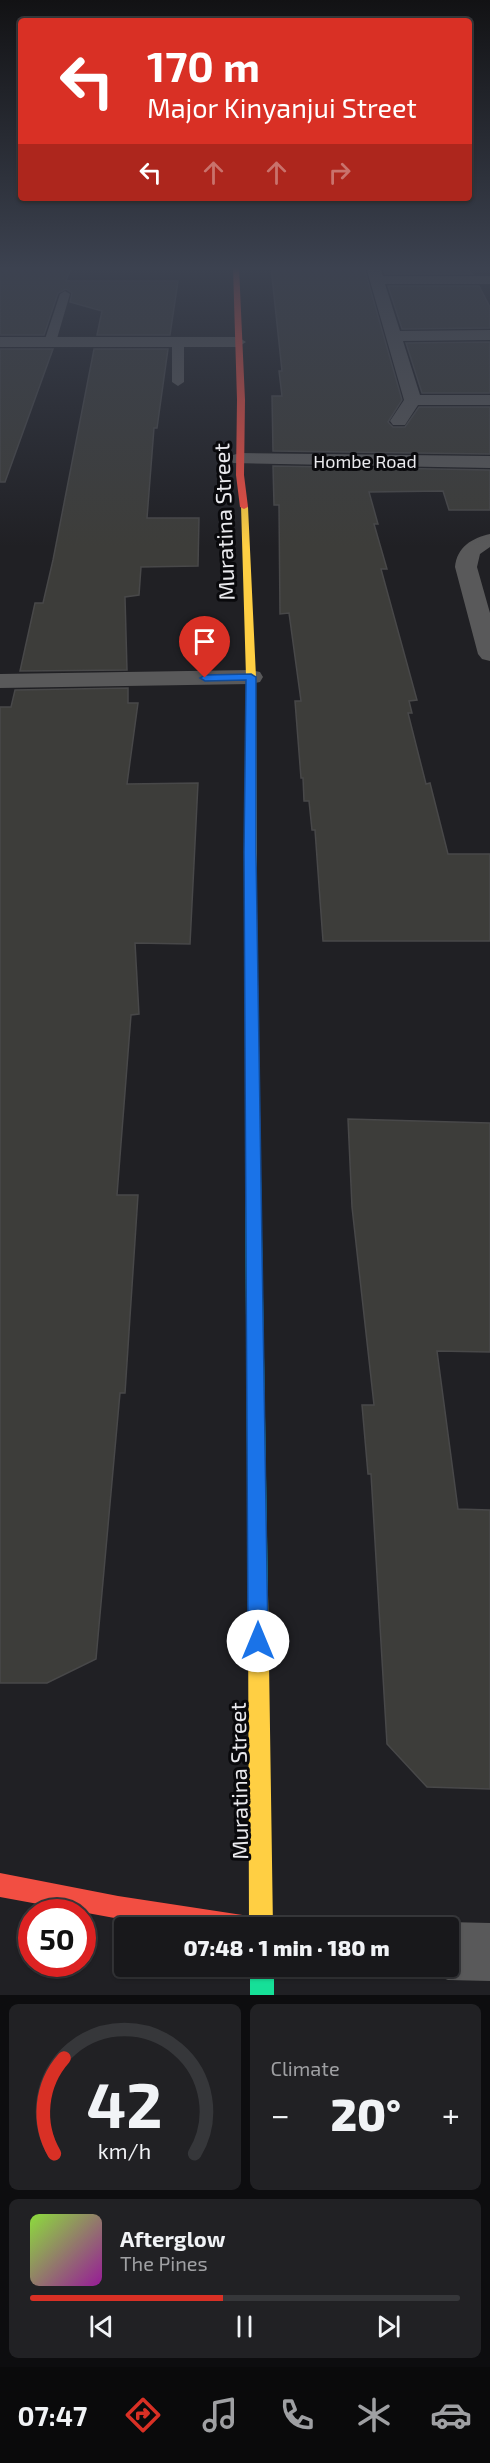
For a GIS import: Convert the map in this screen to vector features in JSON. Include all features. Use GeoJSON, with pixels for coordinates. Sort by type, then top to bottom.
{"type":"FeatureCollection","features":[{"type":"Feature","properties":{"kind":"main road","name":"Muratina Street"},"geometry":{"type":"LineString","coordinates":[[238,360],[240,459],[251,677],[250,852],[261,1917]]}},
{"type":"Feature","properties":{"kind":"main road"},"geometry":{"type":"LineString","coordinates":[[0,1885],[177,1917]]}},
{"type":"Feature","properties":{"kind":"main road"},"geometry":{"type":"LineString","coordinates":[[262,1977],[262,1995]]}},
{"type":"Feature","properties":{"kind":"street"},"geometry":{"type":"LineString","coordinates":[[399,421],[413,400],[400,360]]}},
{"type":"Feature","properties":{"kind":"street"},"geometry":{"type":"LineString","coordinates":[[413,400],[490,400]]}},
{"type":"Feature","properties":{"kind":"street","name":"Hombe Road"},"geometry":{"type":"LineString","coordinates":[[240,459],[490,462]]}},
{"type":"Feature","properties":{"kind":"street"},"geometry":{"type":"LineString","coordinates":[[490,540],[478,544],[466,558],[466,567],[490,654]]}},
{"type":"Feature","properties":{"kind":"street"},"geometry":{"type":"LineString","coordinates":[[0,681],[251,677]]}},
{"type":"Feature","properties":{"kind":"street"},"geometry":{"type":"LineString","coordinates":[[459,1951],[490,1952]]}},
{"type":"Feature","properties":{"kind":"lane"},"geometry":{"type":"LineString","coordinates":[[178,360],[178,382]]}},
{"type":"Feature","properties":{"kind":"building"},"geometry":{"type":"Polygon","coordinates":[[[0,360],[49,360],[5,482],[0,482],[0,360]]]}},
{"type":"Feature","properties":{"kind":"building"},"geometry":{"type":"Polygon","coordinates":[[[92,360],[166,360],[157,428],[154,428],[147,518],[199,518],[198,566],[141,567],[139,595],[125,597],[127,670],[20,671],[35,603],[43,603],[92,360]]]}},
{"type":"Feature","properties":{"kind":"building"},"geometry":{"type":"Polygon","coordinates":[[[281,360],[391,360],[402,400],[388,422],[393,427],[405,427],[419,407],[490,407],[490,454],[273,451],[272,396],[282,396],[279,371],[282,371],[281,360]]]}},
{"type":"Feature","properties":{"kind":"building"},"geometry":{"type":"Polygon","coordinates":[[[411,360],[490,360],[490,393],[422,393],[411,360]]]}},
{"type":"Feature","properties":{"kind":"building"},"geometry":{"type":"Polygon","coordinates":[[[273,466],[490,470],[490,510],[449,510],[443,491],[369,492],[378,524],[374,524],[387,569],[381,569],[417,700],[409,701],[412,713],[408,713],[426,784],[430,783],[448,854],[490,854],[490,941],[323,941],[315,830],[312,830],[309,801],[304,801],[303,778],[301,778],[295,701],[301,701],[289,613],[280,614],[279,505],[274,505],[273,466]]]}},
{"type":"Feature","properties":{"kind":"building"},"geometry":{"type":"Polygon","coordinates":[[[128,688],[128,703],[138,703],[127,784],[198,783],[190,944],[135,943],[139,1014],[131,1015],[117,1195],[138,1195],[125,1393],[120,1393],[96,1659],[47,1683],[0,1683],[0,707],[11,707],[15,690],[128,688]]]}},
{"type":"Feature","properties":{"kind":"building"},"geometry":{"type":"Polygon","coordinates":[[[348,1119],[490,1123],[490,1352],[437,1351],[458,1509],[490,1510],[490,1789],[427,1787],[387,1744],[371,1474],[368,1474],[362,1405],[374,1405],[352,1207],[348,1119]]]}},
{"type":"Feature","properties":{"kind":"traffic: fast"},"geometry":{"type":"LineString","coordinates":[[253,1177],[258,1595]]}},
{"type":"Feature","properties":{"kind":"traffic: fast"},"geometry":{"type":"LineString","coordinates":[[262,1977],[262,1995]]}},
{"type":"Feature","properties":{"kind":"traffic: slow"},"geometry":{"type":"LineString","coordinates":[[244,507],[251,677],[251,911]]}},
{"type":"Feature","properties":{"kind":"traffic: slow"},"geometry":{"type":"LineString","coordinates":[[258,1595],[261,1917]]}},
{"type":"Feature","properties":{"kind":"traffic: jam"},"geometry":{"type":"LineString","coordinates":[[240,360],[240,475],[244,507]]}},
{"type":"Feature","properties":{"kind":"traffic: jam"},"geometry":{"type":"LineString","coordinates":[[251,911],[253,1177]]}},
{"type":"Feature","properties":{"kind":"traffic: jam"},"geometry":{"type":"LineString","coordinates":[[0,1885],[177,1917]]}},
{"type":"Feature","properties":{"kind":"route"},"geometry":{"type":"LineString","coordinates":[[205,678],[251,677],[250,852],[258,1641]]}}]}
